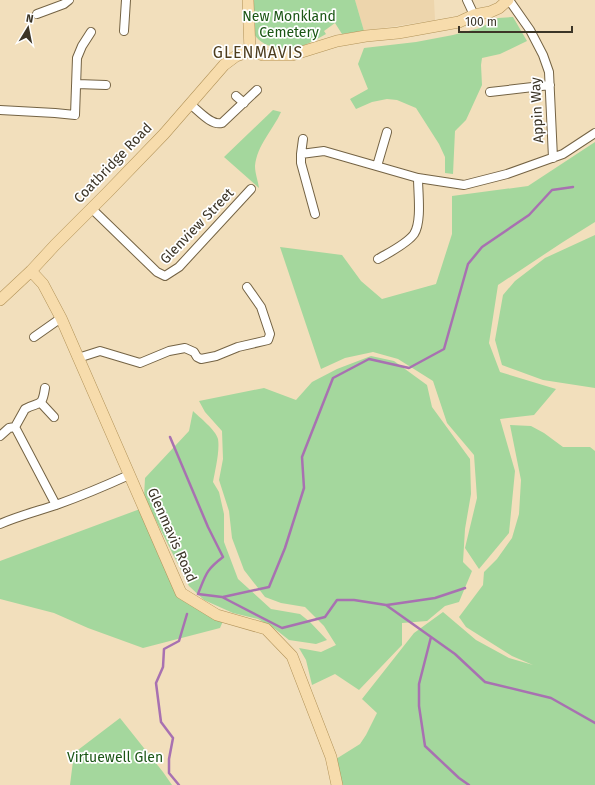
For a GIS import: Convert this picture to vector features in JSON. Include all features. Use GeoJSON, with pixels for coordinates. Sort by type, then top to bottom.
{"type":"FeatureCollection","features":[{"type":"Feature","properties":{"kind":"main road"},"geometry":{"type":"LineString","coordinates":[[248,0],[250,51],[264,55],[292,55],[337,41],[398,33],[459,22],[474,15],[490,12],[499,8],[509,0]]}},
{"type":"Feature","properties":{"kind":"main road","name":"Coatbridge Road"},"geometry":{"type":"LineString","coordinates":[[0,300],[31,271],[54,245],[164,134],[224,65],[236,56],[250,51]]}},
{"type":"Feature","properties":{"kind":"main road","name":"Glenmavis Road"},"geometry":{"type":"LineString","coordinates":[[31,271],[43,284],[61,318],[181,593],[217,615],[266,629],[292,656],[331,757],[337,785]]}},
{"type":"Feature","properties":{"kind":"street"},"geometry":{"type":"LineString","coordinates":[[37,14],[64,4],[69,0]]}},
{"type":"Feature","properties":{"kind":"street"},"geometry":{"type":"LineString","coordinates":[[124,31],[126,0]]}},
{"type":"Feature","properties":{"kind":"street"},"geometry":{"type":"LineString","coordinates":[[467,0],[474,15]]}},
{"type":"Feature","properties":{"kind":"street","name":"Appin Way"},"geometry":{"type":"LineString","coordinates":[[509,0],[530,30],[543,55],[549,72],[553,158]]}},
{"type":"Feature","properties":{"kind":"street"},"geometry":{"type":"LineString","coordinates":[[0,110],[75,115],[77,58],[82,46],[92,32]]}},
{"type":"Feature","properties":{"kind":"street"},"geometry":{"type":"LineString","coordinates":[[77,84],[106,85]]}},
{"type":"Feature","properties":{"kind":"street"},"geometry":{"type":"LineString","coordinates":[[490,92],[550,85]]}},
{"type":"Feature","properties":{"kind":"street"},"geometry":{"type":"LineString","coordinates":[[190,104],[213,122],[222,124],[257,90]]}},
{"type":"Feature","properties":{"kind":"street"},"geometry":{"type":"LineString","coordinates":[[236,96],[244,103]]}},
{"type":"Feature","properties":{"kind":"street"},"geometry":{"type":"LineString","coordinates":[[377,166],[387,132]]}},
{"type":"Feature","properties":{"kind":"street"},"geometry":{"type":"LineString","coordinates":[[301,154],[324,150],[418,178],[464,185],[507,174],[553,158],[563,154],[595,133]]}},
{"type":"Feature","properties":{"kind":"street"},"geometry":{"type":"LineString","coordinates":[[303,139],[301,163],[315,214]]}},
{"type":"Feature","properties":{"kind":"street"},"geometry":{"type":"LineString","coordinates":[[378,259],[407,241],[418,226],[418,178]]}},
{"type":"Feature","properties":{"kind":"street","name":"Glenview Street"},"geometry":{"type":"LineString","coordinates":[[91,208],[157,272],[165,276],[179,267],[251,189]]}},
{"type":"Feature","properties":{"kind":"street"},"geometry":{"type":"LineString","coordinates":[[78,358],[100,351],[140,363],[169,351],[185,348],[194,352],[197,357],[201,359],[216,356],[238,347],[268,340],[270,334],[261,307],[247,287]]}},
{"type":"Feature","properties":{"kind":"street"},"geometry":{"type":"LineString","coordinates":[[34,337],[61,318]]}},
{"type":"Feature","properties":{"kind":"street"},"geometry":{"type":"LineString","coordinates":[[15,427],[25,409],[41,403],[46,388]]}},
{"type":"Feature","properties":{"kind":"street"},"geometry":{"type":"LineString","coordinates":[[41,403],[54,418]]}},
{"type":"Feature","properties":{"kind":"street"},"geometry":{"type":"LineString","coordinates":[[15,427],[56,505]]}},
{"type":"Feature","properties":{"kind":"street"},"geometry":{"type":"LineString","coordinates":[[0,436],[9,428],[15,427]]}},
{"type":"Feature","properties":{"kind":"street"},"geometry":{"type":"LineString","coordinates":[[0,524],[56,505],[129,475]]}},
{"type":"Feature","properties":{"kind":"shaded area"},"geometry":{"type":"Polygon","coordinates":[[[355,0],[434,0],[435,20],[364,31],[355,0]]]}},
{"type":"Feature","properties":{"kind":"green space","name":"New Monkland Cemetery"},"geometry":{"type":"Polygon","coordinates":[[[253,0],[355,0],[364,31],[342,34],[335,23],[324,31],[326,34],[297,48],[282,49],[274,47],[265,44],[257,38],[254,33],[251,21],[253,0]]]}},
{"type":"Feature","properties":{"kind":"green space"},"geometry":{"type":"Polygon","coordinates":[[[513,17],[527,41],[500,54],[482,58],[482,85],[466,120],[455,131],[453,174],[445,173],[445,157],[439,144],[416,108],[397,100],[387,99],[372,102],[356,109],[350,99],[368,89],[358,64],[364,48],[416,42],[453,35],[480,28],[498,18],[513,17]]]}},
{"type":"Feature","properties":{"kind":"green space"},"geometry":{"type":"Polygon","coordinates":[[[273,110],[281,112],[262,144],[256,158],[255,169],[259,188],[224,157],[273,110]]]}},
{"type":"Feature","properties":{"kind":"green space"},"geometry":{"type":"Polygon","coordinates":[[[595,142],[595,222],[498,285],[489,343],[500,372],[556,389],[534,415],[500,419],[515,471],[509,533],[479,569],[465,548],[477,498],[474,455],[447,423],[433,381],[398,359],[373,352],[345,358],[321,369],[280,247],[342,255],[361,281],[382,299],[436,284],[452,234],[452,196],[528,186],[595,142]]]}},
{"type":"Feature","properties":{"kind":"green space"},"geometry":{"type":"Polygon","coordinates":[[[595,235],[595,388],[543,380],[502,365],[495,340],[503,295],[515,281],[545,258],[595,235]]]}},
{"type":"Feature","properties":{"kind":"green space"},"geometry":{"type":"Polygon","coordinates":[[[371,356],[394,361],[427,385],[432,407],[470,459],[471,494],[465,529],[463,562],[472,571],[459,602],[445,606],[427,621],[402,623],[402,645],[359,690],[335,674],[312,685],[306,660],[299,648],[321,652],[336,645],[324,626],[305,607],[281,603],[265,597],[244,570],[232,538],[229,511],[219,480],[223,459],[222,431],[205,412],[199,401],[264,388],[296,400],[312,382],[337,369],[371,356]]]}},
{"type":"Feature","properties":{"kind":"green space"},"geometry":{"type":"Polygon","coordinates":[[[193,411],[217,435],[218,455],[213,482],[219,492],[224,514],[224,542],[238,579],[271,609],[300,614],[327,640],[316,644],[289,640],[275,629],[258,619],[233,613],[204,600],[189,586],[144,497],[145,478],[189,431],[193,411]]]}},
{"type":"Feature","properties":{"kind":"green space"},"geometry":{"type":"Polygon","coordinates":[[[510,425],[531,426],[544,433],[563,447],[590,447],[595,451],[595,785],[341,785],[336,759],[360,744],[377,713],[362,699],[414,633],[443,612],[476,640],[509,658],[533,665],[512,656],[466,627],[459,617],[483,585],[484,572],[497,559],[512,538],[519,514],[521,480],[510,425]]]}},
{"type":"Feature","properties":{"kind":"green space"},"geometry":{"type":"Polygon","coordinates":[[[140,509],[157,552],[175,590],[223,621],[220,628],[143,648],[88,628],[54,613],[0,599],[0,561],[140,509]]]}},
{"type":"Feature","properties":{"kind":"green space","name":"Virtuewell Glen"},"geometry":{"type":"Polygon","coordinates":[[[120,718],[172,785],[70,785],[74,753],[120,718]]]}},
{"type":"Feature","properties":{"kind":"waterway"},"geometry":{"type":"LineString","coordinates":[[223,597],[269,587],[285,548],[304,488],[302,457],[333,378],[369,359],[409,368],[444,349],[468,264],[482,247],[529,215],[552,190],[573,187]]}},
{"type":"Feature","properties":{"kind":"waterway"},"geometry":{"type":"LineString","coordinates":[[170,437],[208,527],[223,557],[213,565],[207,573],[198,594],[222,597],[282,628],[325,617],[337,600],[354,600],[386,605],[455,654],[485,682],[551,698],[595,723]]}},
{"type":"Feature","properties":{"kind":"waterway"},"geometry":{"type":"LineString","coordinates":[[387,605],[435,598],[465,588]]}},
{"type":"Feature","properties":{"kind":"waterway"},"geometry":{"type":"LineString","coordinates":[[179,785],[169,773],[169,759],[173,738],[161,722],[156,683],[163,667],[164,649],[179,641],[187,614]]}},
{"type":"Feature","properties":{"kind":"waterway"},"geometry":{"type":"LineString","coordinates":[[431,637],[419,684],[419,706],[425,746],[459,778],[469,785]]}},
{"type":"Feature","properties":{"kind":"district","name":"GLENMAVIS"},"geometry":{"type":"Point","coordinates":[258,52]}}]}
